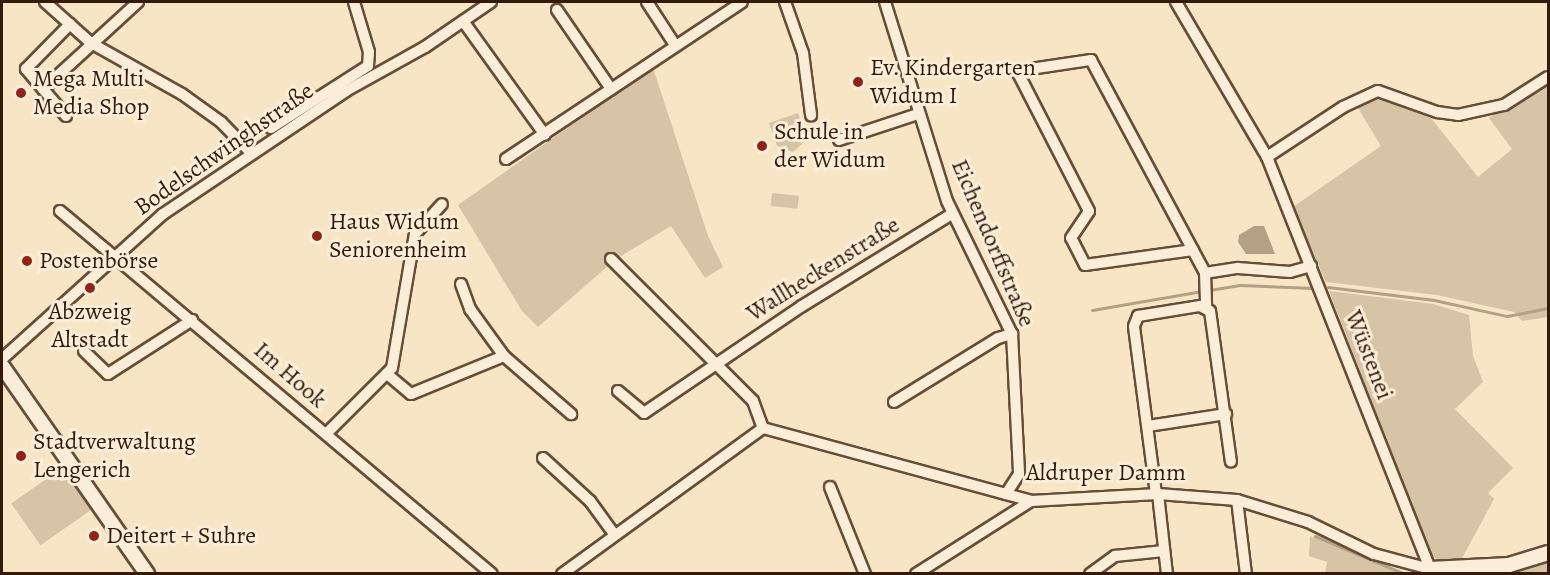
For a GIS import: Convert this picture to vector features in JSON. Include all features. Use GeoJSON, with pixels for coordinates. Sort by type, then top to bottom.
{"type":"FeatureCollection","features":[{"type":"Feature","properties":{"kind":"street"},"geometry":{"type":"LineString","coordinates":[[45,2],[91,43],[182,94],[221,122],[251,153]]}},
{"type":"Feature","properties":{"kind":"street"},"geometry":{"type":"LineString","coordinates":[[43,89],[138,2]]}},
{"type":"Feature","properties":{"kind":"street"},"geometry":{"type":"LineString","coordinates":[[271,128],[368,66],[369,52],[354,2]]}},
{"type":"Feature","properties":{"kind":"street","name":"Bodelschwinghstraße"},"geometry":{"type":"LineString","coordinates":[[2,359],[114,254],[251,153],[490,2]]}},
{"type":"Feature","properties":{"kind":"street"},"geometry":{"type":"LineString","coordinates":[[647,2],[675,45]]}},
{"type":"Feature","properties":{"kind":"street"},"geometry":{"type":"LineString","coordinates":[[506,159],[742,2]]}},
{"type":"Feature","properties":{"kind":"street"},"geometry":{"type":"LineString","coordinates":[[785,2],[803,53],[811,115]]}},
{"type":"Feature","properties":{"kind":"street","name":"Eichendorffstraße"},"geometry":{"type":"LineString","coordinates":[[885,2],[918,114],[953,213],[1012,334],[1019,474],[1006,494]]}},
{"type":"Feature","properties":{"kind":"street","name":"Wüstenei"},"geometry":{"type":"LineString","coordinates":[[1176,2],[1267,157],[1430,571]]}},
{"type":"Feature","properties":{"kind":"street"},"geometry":{"type":"LineString","coordinates":[[557,10],[610,89]]}},
{"type":"Feature","properties":{"kind":"street"},"geometry":{"type":"LineString","coordinates":[[463,21],[545,135]]}},
{"type":"Feature","properties":{"kind":"street"},"geometry":{"type":"LineString","coordinates":[[66,116],[26,69],[70,24]]}},
{"type":"Feature","properties":{"kind":"street"},"geometry":{"type":"LineString","coordinates":[[1193,250],[1085,265],[1071,238],[1089,211],[1017,71],[1091,60],[1193,250],[1205,273],[1209,290],[1206,306],[1226,414],[1231,462]]}},
{"type":"Feature","properties":{"kind":"street"},"geometry":{"type":"LineString","coordinates":[[1267,157],[1343,107],[1378,91],[1437,112],[1458,115],[1503,105],[1548,76]]}},
{"type":"Feature","properties":{"kind":"street"},"geometry":{"type":"LineString","coordinates":[[839,140],[918,114]]}},
{"type":"Feature","properties":{"kind":"street"},"geometry":{"type":"LineString","coordinates":[[326,434],[387,374],[406,302],[415,234],[442,204]]}},
{"type":"Feature","properties":{"kind":"street","name":"Im Hook"},"geometry":{"type":"LineString","coordinates":[[60,211],[492,573]]}},
{"type":"Feature","properties":{"kind":"street","name":"Wallheckenstraße"},"geometry":{"type":"LineString","coordinates":[[618,391],[644,413],[717,363],[953,213]]}},
{"type":"Feature","properties":{"kind":"street"},"geometry":{"type":"LineString","coordinates":[[562,573],[763,428],[753,401],[611,259]]}},
{"type":"Feature","properties":{"kind":"street"},"geometry":{"type":"LineString","coordinates":[[1205,273],[1238,268],[1290,272],[1311,266]]}},
{"type":"Feature","properties":{"kind":"street"},"geometry":{"type":"LineString","coordinates":[[461,284],[470,309],[504,356],[571,414]]}},
{"type":"Feature","properties":{"kind":"street"},"geometry":{"type":"LineString","coordinates":[[1167,573],[1136,318],[1206,306]]}},
{"type":"Feature","properties":{"kind":"street"},"geometry":{"type":"LineString","coordinates":[[84,351],[108,374],[192,320]]}},
{"type":"Feature","properties":{"kind":"street"},"geometry":{"type":"LineString","coordinates":[[894,402],[998,338],[1012,334]]}},
{"type":"Feature","properties":{"kind":"street"},"geometry":{"type":"LineString","coordinates":[[387,374],[411,394],[504,356]]}},
{"type":"Feature","properties":{"kind":"street"},"geometry":{"type":"LineString","coordinates":[[2,366],[147,573]]}},
{"type":"Feature","properties":{"kind":"street"},"geometry":{"type":"LineString","coordinates":[[1148,426],[1226,414]]}},
{"type":"Feature","properties":{"kind":"street","name":"Aldruper Damm"},"geometry":{"type":"LineString","coordinates":[[763,428],[1031,501],[1157,494],[1237,500],[1282,512],[1374,554],[1430,571],[1499,567],[1548,553]]}},
{"type":"Feature","properties":{"kind":"street"},"geometry":{"type":"LineString","coordinates":[[543,458],[590,501],[614,534]]}},
{"type":"Feature","properties":{"kind":"street"},"geometry":{"type":"LineString","coordinates":[[830,487],[865,573]]}},
{"type":"Feature","properties":{"kind":"street"},"geometry":{"type":"LineString","coordinates":[[1237,500],[1246,573]]}},
{"type":"Feature","properties":{"kind":"street"},"geometry":{"type":"LineString","coordinates":[[916,573],[1031,501]]}},
{"type":"Feature","properties":{"kind":"street"},"geometry":{"type":"LineString","coordinates":[[1090,573],[1115,556],[1164,551]]}},
{"type":"Feature","properties":{"kind":"shaded area"},"geometry":{"type":"Polygon","coordinates":[[[653,68],[708,236],[723,267],[705,278],[671,226],[616,259],[538,327],[522,311],[458,205],[653,68]]]}},
{"type":"Feature","properties":{"kind":"shaded area"},"geometry":{"type":"Polygon","coordinates":[[[1548,81],[1548,317],[1522,321],[1514,312],[1437,295],[1326,282],[1293,207],[1381,146],[1358,108],[1378,99],[1393,101],[1431,118],[1478,177],[1512,149],[1489,118],[1548,81]]]}},
{"type":"Feature","properties":{"kind":"shaded area"},"geometry":{"type":"Polygon","coordinates":[[[798,113],[807,139],[793,152],[777,146],[769,123],[798,113]]]}},
{"type":"Feature","properties":{"kind":"shaded area"},"geometry":{"type":"Polygon","coordinates":[[[772,193],[799,196],[797,209],[771,206],[772,193]]]}},
{"type":"Feature","properties":{"kind":"shaded area"},"geometry":{"type":"Polygon","coordinates":[[[1254,226],[1264,226],[1275,254],[1246,254],[1238,242],[1239,235],[1254,226]]]}},
{"type":"Feature","properties":{"kind":"shaded area"},"geometry":{"type":"Polygon","coordinates":[[[1329,291],[1433,304],[1469,315],[1473,356],[1483,382],[1455,409],[1513,468],[1488,493],[1494,499],[1459,564],[1445,565],[1432,556],[1329,291]]]}},
{"type":"Feature","properties":{"kind":"shaded area"},"geometry":{"type":"Polygon","coordinates":[[[62,468],[91,510],[40,545],[11,504],[62,468]]]}},
{"type":"Feature","properties":{"kind":"shaded area"},"geometry":{"type":"Polygon","coordinates":[[[1310,536],[1402,573],[1325,573],[1327,562],[1309,556],[1310,536]]]}},
{"type":"Feature","properties":{"kind":"shaded area"},"geometry":{"type":"Polygon","coordinates":[[[1548,559],[1548,573],[1476,574],[1510,570],[1548,559]]]}},
{"type":"Feature","properties":{"kind":"waterway"},"geometry":{"type":"LineString","coordinates":[[1209,290],[1239,285],[1313,288]]}},
{"type":"Feature","properties":{"kind":"waterway"},"geometry":{"type":"LineString","coordinates":[[1328,287],[1434,300],[1507,316],[1548,308]]}},
{"type":"Feature","properties":{"kind":"waterway"},"geometry":{"type":"LineString","coordinates":[[1092,310],[1202,291]]}},
{"type":"Feature","properties":{"kind":"waterway"},"geometry":{"type":"LineString","coordinates":[[1315,536],[1405,574]]}},
{"type":"Feature","properties":{"kind":"place","name":"Ev. Kindergarten Widum I"},"geometry":{"type":"Point","coordinates":[858,82]}},
{"type":"Feature","properties":{"kind":"place","name":"Mega Multi Media Shop"},"geometry":{"type":"Point","coordinates":[21,93]}},
{"type":"Feature","properties":{"kind":"place","name":"Schule in der Widum"},"geometry":{"type":"Point","coordinates":[762,146]}},
{"type":"Feature","properties":{"kind":"place","name":"Haus Widum Seniorenheim"},"geometry":{"type":"Point","coordinates":[317,236]}},
{"type":"Feature","properties":{"kind":"place","name":"Postenbörse"},"geometry":{"type":"Point","coordinates":[27,261]}},
{"type":"Feature","properties":{"kind":"place","name":"Abzweig Altstadt"},"geometry":{"type":"Point","coordinates":[90,288]}},
{"type":"Feature","properties":{"kind":"place","name":"Stadtverwaltung Lengerich"},"geometry":{"type":"Point","coordinates":[21,456]}},
{"type":"Feature","properties":{"kind":"place","name":"Deitert + Suhre"},"geometry":{"type":"Point","coordinates":[94,536]}}]}
